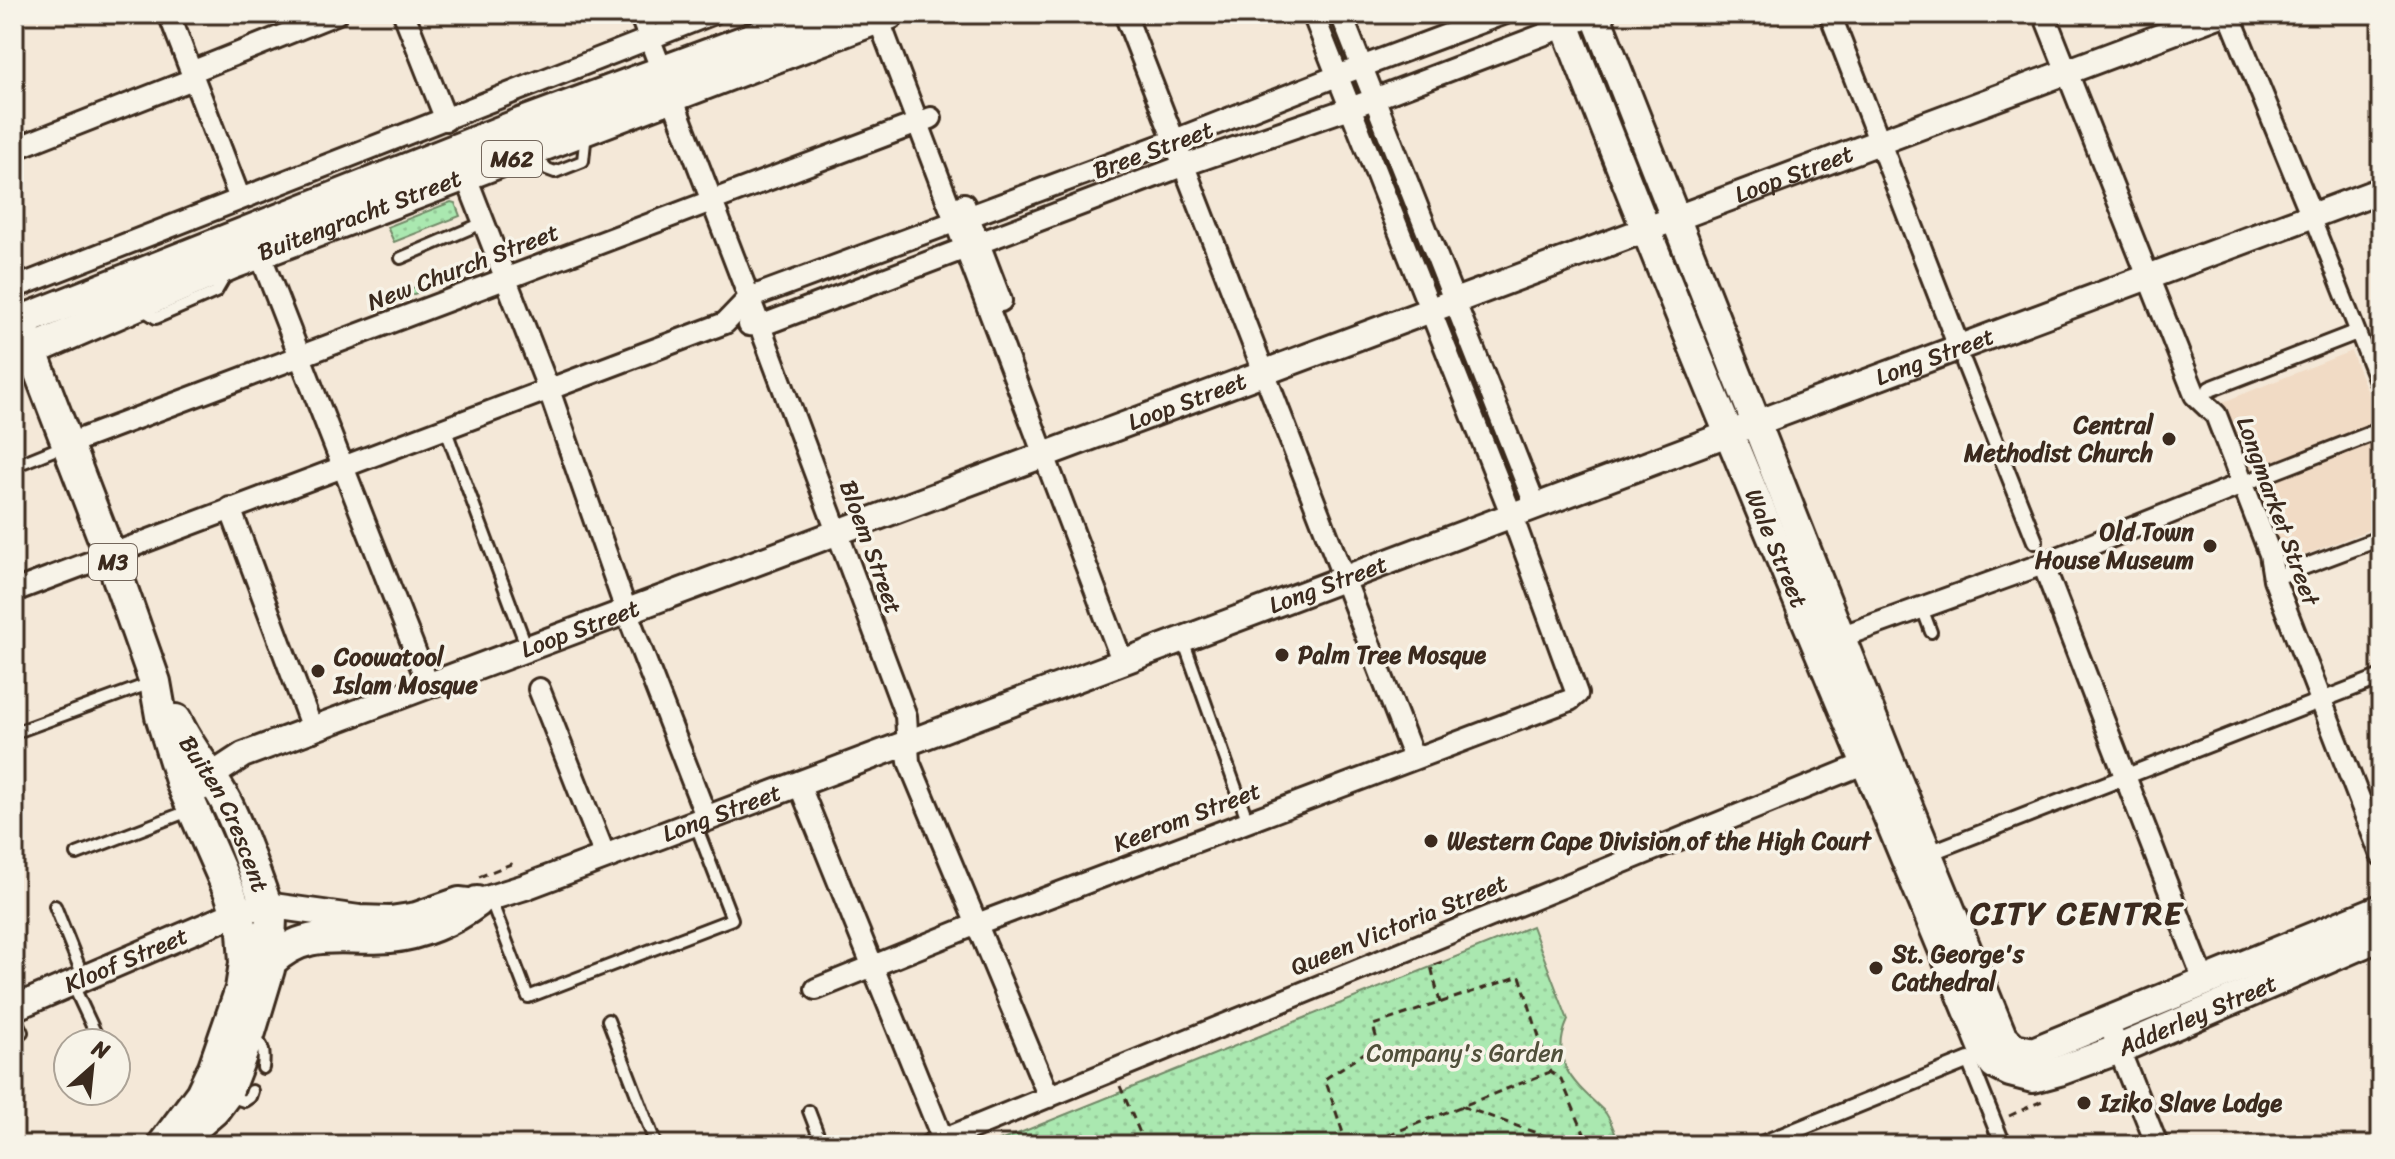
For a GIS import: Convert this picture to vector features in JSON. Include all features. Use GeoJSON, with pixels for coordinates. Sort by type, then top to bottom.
{"type":"FeatureCollection","features":[{"type":"Feature","properties":{"kind":"main road","name":"Buitengracht Street"},"geometry":{"type":"LineString","coordinates":[[23,354],[231,264],[586,130],[667,83],[818,14]]}},
{"type":"Feature","properties":{"kind":"main road","name":"Wale Street"},"geometry":{"type":"LineString","coordinates":[[1596,14],[1757,422],[1829,641]]}},
{"type":"Feature","properties":{"kind":"main road","name":"Buitengracht Street"},"geometry":{"type":"LineString","coordinates":[[17,322],[667,83],[886,15]]}},
{"type":"Feature","properties":{"kind":"main road","name":"Wale Street"},"geometry":{"type":"LineString","coordinates":[[1564,21],[1728,434],[1829,641],[1877,759],[2012,1060]]}},
{"type":"Feature","properties":{"kind":"main road","name":"Buiten Crescent"},"geometry":{"type":"LineString","coordinates":[[17,322],[23,354],[68,444],[155,682],[188,745],[211,776],[232,817],[252,909]]}},
{"type":"Feature","properties":{"kind":"main road","name":"Buiten Crescent"},"geometry":{"type":"LineString","coordinates":[[155,682],[161,716],[197,819],[252,909]]}},
{"type":"Feature","properties":{"kind":"main road"},"geometry":{"type":"LineString","coordinates":[[270,962],[301,940],[393,937],[461,914],[480,893]]}},
{"type":"Feature","properties":{"kind":"main road","name":"M3"},"geometry":{"type":"LineString","coordinates":[[163,1145],[194,1128],[214,1110],[228,1089],[239,1028],[245,963],[243,931],[252,909],[271,918],[270,962],[239,1028]]}},
{"type":"Feature","properties":{"kind":"main road","name":"Adderley Street"},"geometry":{"type":"LineString","coordinates":[[2114,1036],[2205,983],[2381,909]]}},
{"type":"Feature","properties":{"kind":"main road","name":"Adderley Street"},"geometry":{"type":"LineString","coordinates":[[2012,1060],[2033,1052],[2114,1036],[2381,936]]}},
{"type":"Feature","properties":{"kind":"street"},"geometry":{"type":"LineString","coordinates":[[169,14],[240,199]]}},
{"type":"Feature","properties":{"kind":"street"},"geometry":{"type":"LineString","coordinates":[[14,149],[336,14]]}},
{"type":"Feature","properties":{"kind":"street"},"geometry":{"type":"LineString","coordinates":[[404,14],[446,120]]}},
{"type":"Feature","properties":{"kind":"street","name":"Bloem Street"},"geometry":{"type":"LineString","coordinates":[[640,14],[906,716],[909,762],[1049,1097]]}},
{"type":"Feature","properties":{"kind":"street"},"geometry":{"type":"LineString","coordinates":[[14,288],[712,14]]}},
{"type":"Feature","properties":{"kind":"street"},"geometry":{"type":"LineString","coordinates":[[1125,14],[1414,759]]}},
{"type":"Feature","properties":{"kind":"street"},"geometry":{"type":"LineString","coordinates":[[1313,14],[1512,516]]}},
{"type":"Feature","properties":{"kind":"street"},"geometry":{"type":"LineString","coordinates":[[1341,14],[1536,507]]}},
{"type":"Feature","properties":{"kind":"street","name":"Bree Street"},"geometry":{"type":"LineString","coordinates":[[14,591],[725,323],[749,298],[1503,14]]}},
{"type":"Feature","properties":{"kind":"street","name":"Bree Street"},"geometry":{"type":"LineString","coordinates":[[725,323],[760,326],[1185,165],[1374,99],[1564,21],[1596,14]]}},
{"type":"Feature","properties":{"kind":"street"},"geometry":{"type":"LineString","coordinates":[[1830,14],[2035,541]]}},
{"type":"Feature","properties":{"kind":"street","name":"Longmarket Street"},"geometry":{"type":"LineString","coordinates":[[2044,14],[2148,277],[2216,415],[2279,576],[2321,700],[2381,855]]}},
{"type":"Feature","properties":{"kind":"street","name":"Loop Street"},"geometry":{"type":"LineString","coordinates":[[211,776],[243,755],[2221,14]]}},
{"type":"Feature","properties":{"kind":"street"},"geometry":{"type":"LineString","coordinates":[[2229,14],[2381,391]]}},
{"type":"Feature","properties":{"kind":"street"},"geometry":{"type":"LineString","coordinates":[[886,15],[1128,661]]}},
{"type":"Feature","properties":{"kind":"street","name":"New Church Street"},"geometry":{"type":"LineString","coordinates":[[68,444],[925,120]]}},
{"type":"Feature","properties":{"kind":"street"},"geometry":{"type":"LineString","coordinates":[[466,177],[549,390],[701,821]]}},
{"type":"Feature","properties":{"kind":"street","name":"Long Street"},"geometry":{"type":"LineString","coordinates":[[252,909],[390,919],[416,915],[605,856],[1757,422],[1961,355],[2148,277],[2381,190]]}},
{"type":"Feature","properties":{"kind":"street"},"geometry":{"type":"LineString","coordinates":[[260,254],[429,687]]}},
{"type":"Feature","properties":{"kind":"street"},"geometry":{"type":"LineString","coordinates":[[2203,392],[2357,332]]}},
{"type":"Feature","properties":{"kind":"street"},"geometry":{"type":"LineString","coordinates":[[1829,641],[2043,564],[2381,430]]}},
{"type":"Feature","properties":{"kind":"street"},"geometry":{"type":"LineString","coordinates":[[230,508],[313,731]]}},
{"type":"Feature","properties":{"kind":"street","name":"Keerom Street"},"geometry":{"type":"LineString","coordinates":[[816,989],[977,924],[1570,700],[1577,694],[1512,516]]}},
{"type":"Feature","properties":{"kind":"street"},"geometry":{"type":"LineString","coordinates":[[2279,576],[2381,538]]}},
{"type":"Feature","properties":{"kind":"street"},"geometry":{"type":"LineString","coordinates":[[2043,564],[2205,983]]}},
{"type":"Feature","properties":{"kind":"street"},"geometry":{"type":"LineString","coordinates":[[1937,850],[2381,677]]}},
{"type":"Feature","properties":{"kind":"street"},"geometry":{"type":"LineString","coordinates":[[539,689],[605,856]]}},
{"type":"Feature","properties":{"kind":"street","name":"Queen Victoria Street"},"geometry":{"type":"LineString","coordinates":[[937,1142],[1877,759]]}},
{"type":"Feature","properties":{"kind":"street"},"geometry":{"type":"LineString","coordinates":[[197,819],[199,792],[211,776]]}},
{"type":"Feature","properties":{"kind":"street"},"geometry":{"type":"LineString","coordinates":[[799,784],[874,967],[937,1142]]}},
{"type":"Feature","properties":{"kind":"street","name":"Kloof Street"},"geometry":{"type":"LineString","coordinates":[[14,1008],[252,909]]}},
{"type":"Feature","properties":{"kind":"street"},"geometry":{"type":"LineString","coordinates":[[2114,1036],[2157,1145]]}},
{"type":"Feature","properties":{"kind":"street"},"geometry":{"type":"LineString","coordinates":[[1759,1145],[1969,1060],[2003,1145]]}},
{"type":"Feature","properties":{"kind":"lane"},"geometry":{"type":"LineString","coordinates":[[401,258],[485,222]]}},
{"type":"Feature","properties":{"kind":"lane"},"geometry":{"type":"LineString","coordinates":[[445,428],[528,650]]}},
{"type":"Feature","properties":{"kind":"lane","name":"New Church Street"},"geometry":{"type":"LineString","coordinates":[[14,466],[68,444]]}},
{"type":"Feature","properties":{"kind":"lane"},"geometry":{"type":"LineString","coordinates":[[1922,608],[1931,632]]}},
{"type":"Feature","properties":{"kind":"lane"},"geometry":{"type":"LineString","coordinates":[[1183,640],[1248,822]]}},
{"type":"Feature","properties":{"kind":"lane"},"geometry":{"type":"LineString","coordinates":[[14,733],[155,682]]}},
{"type":"Feature","properties":{"kind":"lane"},"geometry":{"type":"LineString","coordinates":[[77,854],[197,819]]}},
{"type":"Feature","properties":{"kind":"lane"},"geometry":{"type":"LineString","coordinates":[[480,893],[528,997],[732,919],[701,821]]}},
{"type":"Feature","properties":{"kind":"lane"},"geometry":{"type":"LineString","coordinates":[[55,906],[94,1027]]}},
{"type":"Feature","properties":{"kind":"lane"},"geometry":{"type":"LineString","coordinates":[[14,1016],[22,1032]]}},
{"type":"Feature","properties":{"kind":"lane"},"geometry":{"type":"LineString","coordinates":[[608,1020],[656,1145]]}},
{"type":"Feature","properties":{"kind":"lane"},"geometry":{"type":"LineString","coordinates":[[239,1028],[262,1043],[265,1051],[263,1068]]}},
{"type":"Feature","properties":{"kind":"lane"},"geometry":{"type":"LineString","coordinates":[[809,1111],[822,1145]]}},
{"type":"Feature","properties":{"kind":"path"},"geometry":{"type":"LineString","coordinates":[[480,893],[511,864],[520,867]]}},
{"type":"Feature","properties":{"kind":"path"},"geometry":{"type":"LineString","coordinates":[[1440,1003],[1431,966],[1442,962]]}},
{"type":"Feature","properties":{"kind":"path"},"geometry":{"type":"LineString","coordinates":[[1347,1145],[1325,1079],[1378,1044],[1373,1025],[1520,976],[1550,1072],[1561,1079],[1589,1145]]}},
{"type":"Feature","properties":{"kind":"path"},"geometry":{"type":"LineString","coordinates":[[1113,1070],[1145,1145]]}},
{"type":"Feature","properties":{"kind":"path"},"geometry":{"type":"LineString","coordinates":[[1362,1145],[1550,1072]]}},
{"type":"Feature","properties":{"kind":"path"},"geometry":{"type":"LineString","coordinates":[[1994,1123],[2043,1101]]}},
{"type":"Feature","properties":{"kind":"path"},"geometry":{"type":"LineString","coordinates":[[1461,1106],[1570,1145]]}},
{"type":"Feature","properties":{"kind":"shaded area"},"geometry":{"type":"Polygon","coordinates":[[[2351,351],[2381,425],[2381,525],[2282,564],[2218,404],[2351,351]]]}},
{"type":"Feature","properties":{"kind":"green space"},"geometry":{"type":"Polygon","coordinates":[[[455,203],[460,216],[394,242],[387,227],[455,203]]]}},
{"type":"Feature","properties":{"kind":"green space"},"geometry":{"type":"Polygon","coordinates":[[[478,262],[481,268],[409,296],[407,290],[478,262]]]}},
{"type":"Feature","properties":{"kind":"green space","name":"Company's Garden"},"geometry":{"type":"Polygon","coordinates":[[[1532,926],[1568,1020],[1561,1049],[1563,1061],[1575,1082],[1606,1114],[1620,1145],[990,1145],[1532,926]]]}},
{"type":"Feature","properties":{"kind":"place","name":"Central Methodist Church"},"geometry":{"type":"Point","coordinates":[2169,439]}},
{"type":"Feature","properties":{"kind":"place","name":"Old Town House Museum"},"geometry":{"type":"Point","coordinates":[2210,546]}},
{"type":"Feature","properties":{"kind":"place","name":"Palm Tree Mosque"},"geometry":{"type":"Point","coordinates":[1282,655]}},
{"type":"Feature","properties":{"kind":"place","name":"Coowatool Islam Mosque"},"geometry":{"type":"Point","coordinates":[318,671]}},
{"type":"Feature","properties":{"kind":"place","name":"Western Cape Division of the High Court"},"geometry":{"type":"Point","coordinates":[1431,841]}},
{"type":"Feature","properties":{"kind":"place","name":"St. George's Cathedral"},"geometry":{"type":"Point","coordinates":[1876,968]}},
{"type":"Feature","properties":{"kind":"place","name":"Iziko Slave Lodge"},"geometry":{"type":"Point","coordinates":[2084,1103]}},
{"type":"Feature","properties":{"kind":"district","name":"CITY CENTRE"},"geometry":{"type":"Point","coordinates":[2077,913]}}]}
